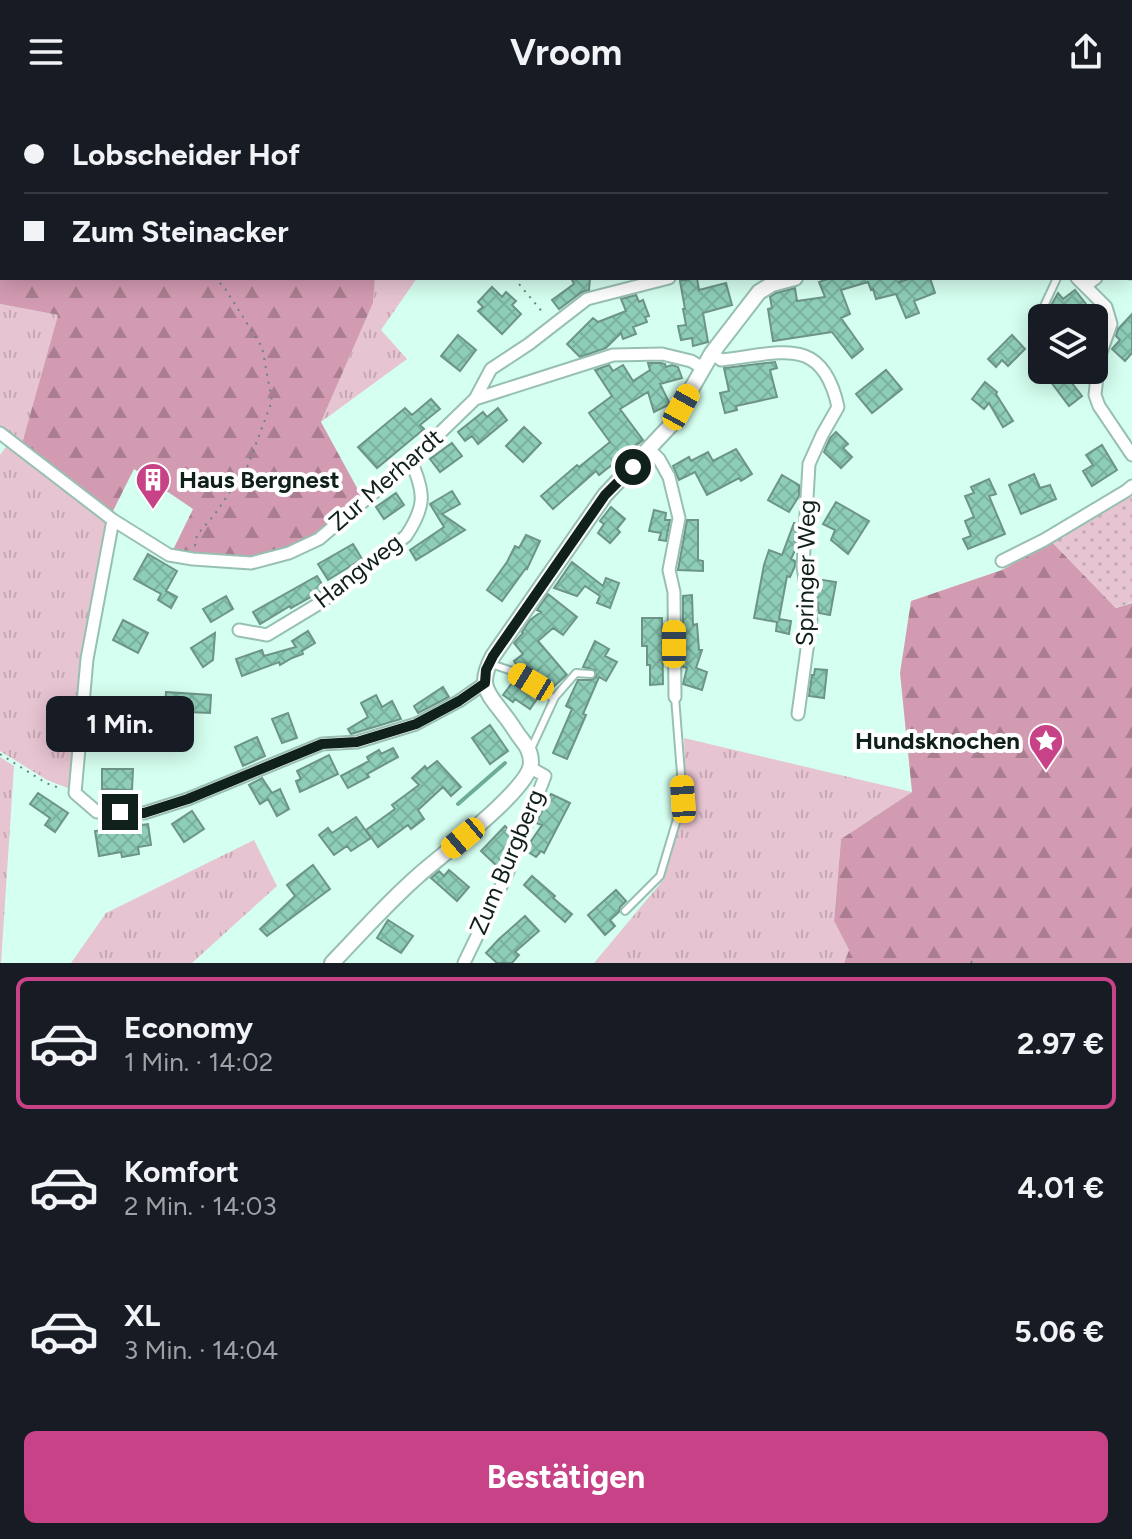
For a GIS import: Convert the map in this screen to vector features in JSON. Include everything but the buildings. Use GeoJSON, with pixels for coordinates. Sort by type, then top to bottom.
{"type":"FeatureCollection","features":[{"type":"Feature","properties":{"kind":"street"},"geometry":{"type":"LineString","coordinates":[[475,399],[491,369],[587,299],[661,280]]}},
{"type":"Feature","properties":{"kind":"street"},"geometry":{"type":"LineString","coordinates":[[332,963],[418,876],[489,815],[531,768],[530,752],[489,697],[485,683],[489,663],[605,495],[670,426],[712,353],[759,292],[787,280]]}},
{"type":"Feature","properties":{"kind":"street"},"geometry":{"type":"LineString","coordinates":[[1081,282],[1106,307],[1111,324],[1099,358],[1095,395],[1132,455]]}},
{"type":"Feature","properties":{"kind":"street","name":"Springer Weg"},"geometry":{"type":"LineString","coordinates":[[712,353],[721,360],[771,352],[801,354],[820,365],[833,385],[838,407],[809,464],[803,566],[811,620],[798,714]]}},
{"type":"Feature","properties":{"kind":"street","name":"Zur Merhardt"},"geometry":{"type":"LineString","coordinates":[[0,433],[113,520],[169,555],[251,563],[289,553],[319,539],[411,461],[475,399],[613,355],[662,354],[691,361],[703,368]]}},
{"type":"Feature","properties":{"kind":"street"},"geometry":{"type":"LineString","coordinates":[[650,450],[669,477],[679,518],[669,570],[674,592],[675,697]]}},
{"type":"Feature","properties":{"kind":"street","name":"Hangweg"},"geometry":{"type":"LineString","coordinates":[[239,630],[267,635],[320,603],[406,536],[422,504],[419,480],[411,461]]}},
{"type":"Feature","properties":{"kind":"street"},"geometry":{"type":"LineString","coordinates":[[1002,561],[1058,532],[1132,486]]}},
{"type":"Feature","properties":{"kind":"street"},"geometry":{"type":"LineString","coordinates":[[113,520],[87,659],[75,793],[97,812],[144,813],[188,799],[322,744],[357,742],[416,724],[485,683]]}},
{"type":"Feature","properties":{"kind":"street","name":"Zum Burgberg"},"geometry":{"type":"LineString","coordinates":[[464,963],[507,874],[545,776],[531,768]]}},
{"type":"Feature","properties":{"kind":"lane"},"geometry":{"type":"LineString","coordinates":[[1045,304],[1056,280]]}},
{"type":"Feature","properties":{"kind":"lane"},"geometry":{"type":"LineString","coordinates":[[489,663],[515,672],[554,699]]}},
{"type":"Feature","properties":{"kind":"lane"},"geometry":{"type":"LineString","coordinates":[[530,752],[554,699],[576,673],[591,674]]}},
{"type":"Feature","properties":{"kind":"lane"},"geometry":{"type":"LineString","coordinates":[[625,911],[660,876],[683,799],[675,697]]}},
{"type":"Feature","properties":{"kind":"path"},"geometry":{"type":"LineString","coordinates":[[193,559],[197,535],[248,465],[272,401],[262,347],[217,280]]}},
{"type":"Feature","properties":{"kind":"path"},"geometry":{"type":"LineString","coordinates":[[516,280],[553,325]]}},
{"type":"Feature","properties":{"kind":"path"},"geometry":{"type":"LineString","coordinates":[[0,754],[46,783],[75,793]]}},
{"type":"Feature","properties":{"kind":"green space"},"geometry":{"type":"Polygon","coordinates":[[[0,280],[375,280],[373,303],[321,422],[362,497],[318,537],[291,549],[250,560],[172,552],[193,509],[134,469],[111,515],[21,447],[58,315],[0,304],[0,280]]]}},
{"type":"Feature","properties":{"kind":"green space"},"geometry":{"type":"Polygon","coordinates":[[[375,280],[416,280],[381,330],[407,359],[321,422],[373,303],[375,280]]]}},
{"type":"Feature","properties":{"kind":"green space"},"geometry":{"type":"Polygon","coordinates":[[[0,304],[58,315],[21,447],[0,430],[0,304]]]}},
{"type":"Feature","properties":{"kind":"green space"},"geometry":{"type":"Polygon","coordinates":[[[8,444],[111,521],[73,790],[47,780],[0,751],[0,455],[8,444]]]}},
{"type":"Feature","properties":{"kind":"green space"},"geometry":{"type":"Polygon","coordinates":[[[1132,495],[1132,602],[1116,608],[1052,542],[1132,495]]]}},
{"type":"Feature","properties":{"kind":"green space"},"geometry":{"type":"Polygon","coordinates":[[[1052,542],[1116,608],[1132,603],[1132,963],[844,963],[849,950],[834,921],[841,839],[912,792],[900,673],[911,601],[1002,570],[1052,542]]]}},
{"type":"Feature","properties":{"kind":"green space"},"geometry":{"type":"Polygon","coordinates":[[[684,738],[912,792],[841,839],[834,921],[849,950],[844,963],[594,963],[664,879],[686,798],[684,738]]]}},
{"type":"Feature","properties":{"kind":"green space"},"geometry":{"type":"Polygon","coordinates":[[[0,757],[14,766],[1,963],[0,963],[0,757]]]}},
{"type":"Feature","properties":{"kind":"green space"},"geometry":{"type":"Polygon","coordinates":[[[254,840],[277,886],[192,963],[71,963],[106,913],[254,840]]]}},
{"type":"Feature","properties":{"kind":"waterway"},"geometry":{"type":"LineString","coordinates":[[458,804],[505,763]]}},
{"type":"Feature","properties":{"kind":"place","name":"Haus Bergnest"},"geometry":{"type":"Point","coordinates":[153,511]}},
{"type":"Feature","properties":{"kind":"place","name":"Hundsknochen"},"geometry":{"type":"Point","coordinates":[1046,772]}},
{"type":"Feature","properties":{"kind":"route"},"geometry":{"type":"LineString","coordinates":[[120,812],[144,813],[188,799],[322,744],[357,742],[416,724],[459,701],[485,683],[486,670],[493,656],[605,495],[633,467]]}}]}
